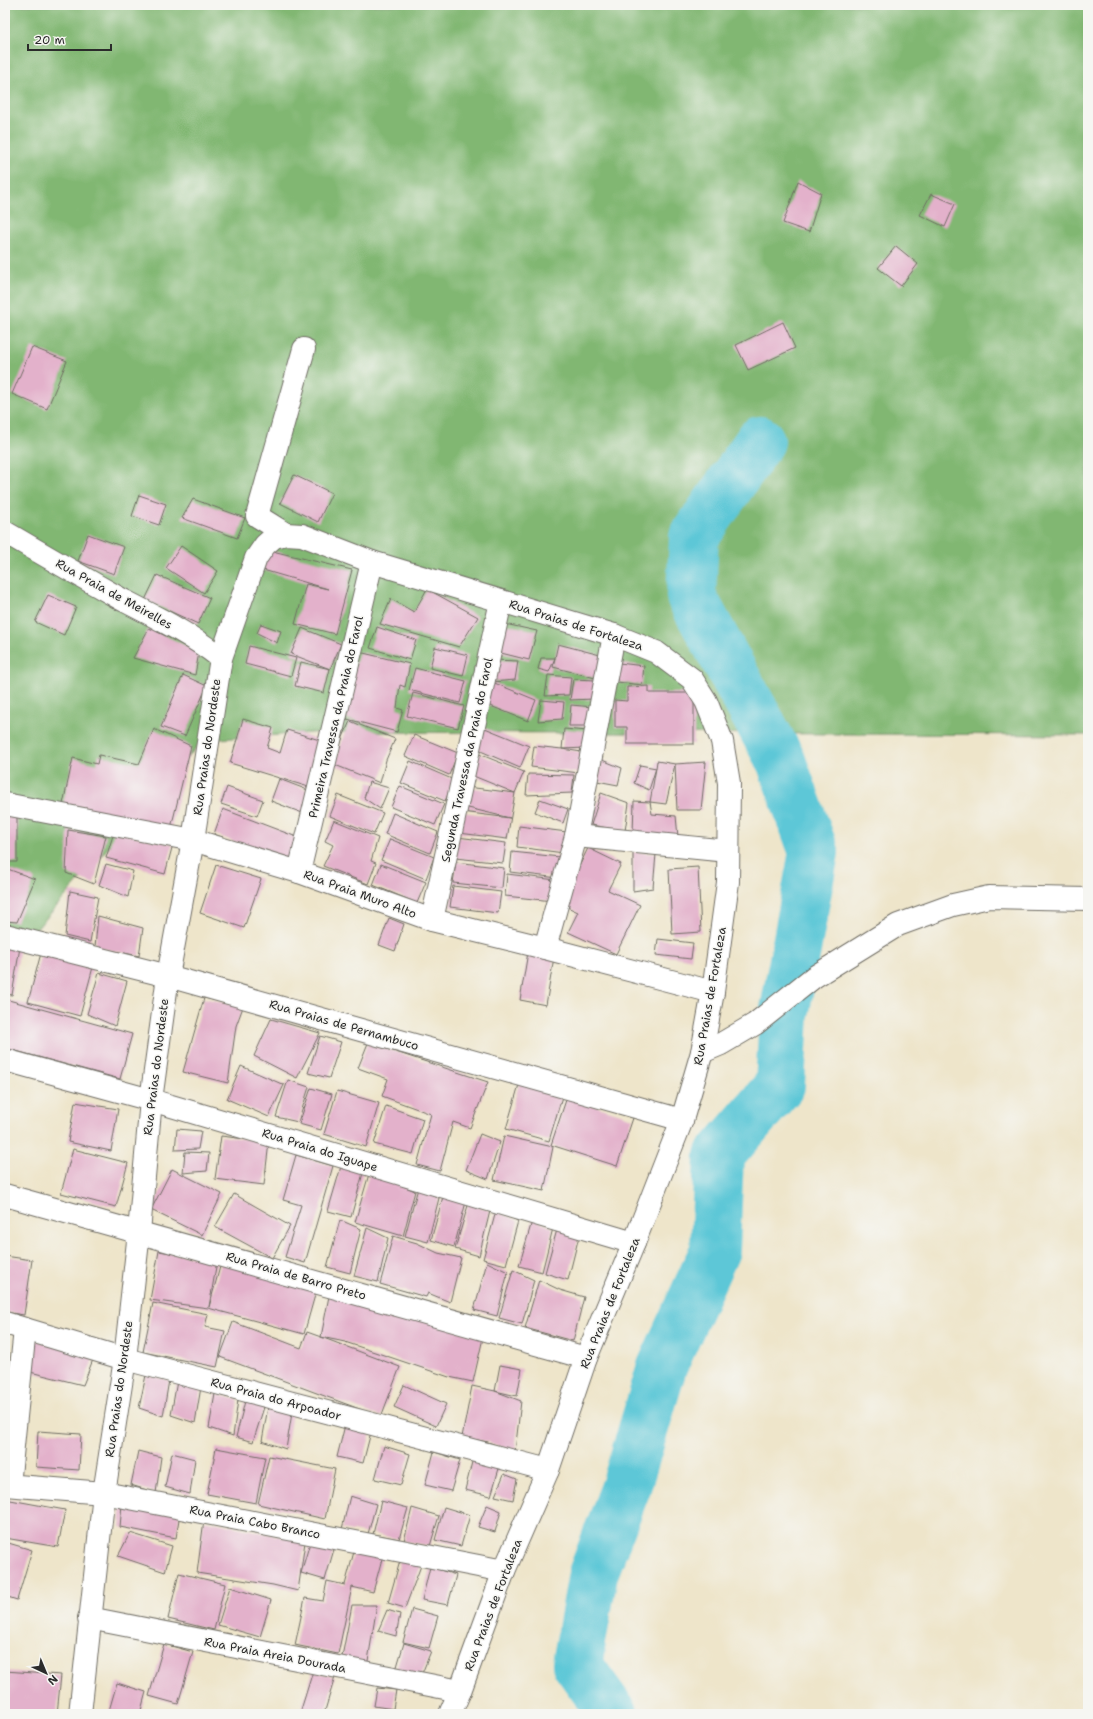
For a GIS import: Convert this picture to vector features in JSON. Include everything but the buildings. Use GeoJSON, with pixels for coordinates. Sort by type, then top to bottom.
{"type":"FeatureCollection","features":[{"type":"Feature","properties":{"kind":"street"},"geometry":{"type":"LineString","coordinates":[[304,349],[257,516],[286,534],[302,535],[372,562]]}},
{"type":"Feature","properties":{"kind":"street","name":"Rua Praia de Meirelles"},"geometry":{"type":"LineString","coordinates":[[5,532],[69,570],[176,628],[221,658]]}},
{"type":"Feature","properties":{"kind":"street","name":"Rua Praias do Nordeste"},"geometry":{"type":"LineString","coordinates":[[80,1714],[89,1618],[104,1492],[125,1359],[139,1232],[151,1100],[168,976],[193,840],[221,658],[256,558],[265,545],[274,537],[286,534]]}},
{"type":"Feature","properties":{"kind":"street","name":"Rua Praias de Fortaleza"},"geometry":{"type":"LineString","coordinates":[[372,562],[614,635],[656,652],[678,667],[692,679],[706,701],[722,741],[729,783],[728,882],[713,992],[702,1052],[682,1120],[634,1243],[586,1358],[548,1470],[504,1571],[460,1691],[450,1714]]}},
{"type":"Feature","properties":{"kind":"street","name":"Primeira Travessa da Praia do Farol"},"geometry":{"type":"LineString","coordinates":[[299,872],[372,562]]}},
{"type":"Feature","properties":{"kind":"street","name":"Segunda Travessa da Praia do Farol"},"geometry":{"type":"LineString","coordinates":[[432,920],[501,601]]}},
{"type":"Feature","properties":{"kind":"street"},"geometry":{"type":"LineString","coordinates":[[545,948],[576,836],[614,635]]}},
{"type":"Feature","properties":{"kind":"street","name":"Rua Praia Muro Alto"},"geometry":{"type":"LineString","coordinates":[[5,804],[193,840],[299,872],[432,920],[713,992]]}},
{"type":"Feature","properties":{"kind":"street"},"geometry":{"type":"LineString","coordinates":[[576,836],[728,851]]}},
{"type":"Feature","properties":{"kind":"street"},"geometry":{"type":"LineString","coordinates":[[702,1052],[721,1044],[755,1024],[814,977],[898,924],[953,905],[989,897],[1088,898]]}},
{"type":"Feature","properties":{"kind":"street","name":"Rua Praias de Pernambuco"},"geometry":{"type":"LineString","coordinates":[[5,935],[168,976],[682,1120]]}},
{"type":"Feature","properties":{"kind":"street","name":"Rua Praia do Iguape"},"geometry":{"type":"LineString","coordinates":[[5,1060],[151,1100],[634,1243]]}},
{"type":"Feature","properties":{"kind":"street","name":"Rua Praia de Barro Preto"},"geometry":{"type":"LineString","coordinates":[[5,1195],[586,1358]]}},
{"type":"Feature","properties":{"kind":"street"},"geometry":{"type":"LineString","coordinates":[[7,1485],[15,1326]]}},
{"type":"Feature","properties":{"kind":"street","name":"Rua Praia do Arpoador"},"geometry":{"type":"LineString","coordinates":[[15,1326],[125,1359],[548,1470]]}},
{"type":"Feature","properties":{"kind":"street","name":"Rua Praia Cabo Branco"},"geometry":{"type":"LineString","coordinates":[[7,1485],[104,1492],[504,1571]]}},
{"type":"Feature","properties":{"kind":"street","name":"Rua Praia Areia Dourada"},"geometry":{"type":"LineString","coordinates":[[89,1618],[460,1691]]}},
{"type":"Feature","properties":{"kind":"green space"},"geometry":{"type":"Polygon","coordinates":[[[5,5],[1088,5],[1088,735],[326,732],[203,740],[5,965],[5,5]]]}},
{"type":"Feature","properties":{"kind":"waterway"},"geometry":{"type":"LineString","coordinates":[[613,1714],[577,1664],[593,1574],[626,1487],[662,1367],[715,1250],[719,1156],[780,1085],[784,1015],[814,852],[781,761],[691,596],[694,537],[760,441]]}}]}
